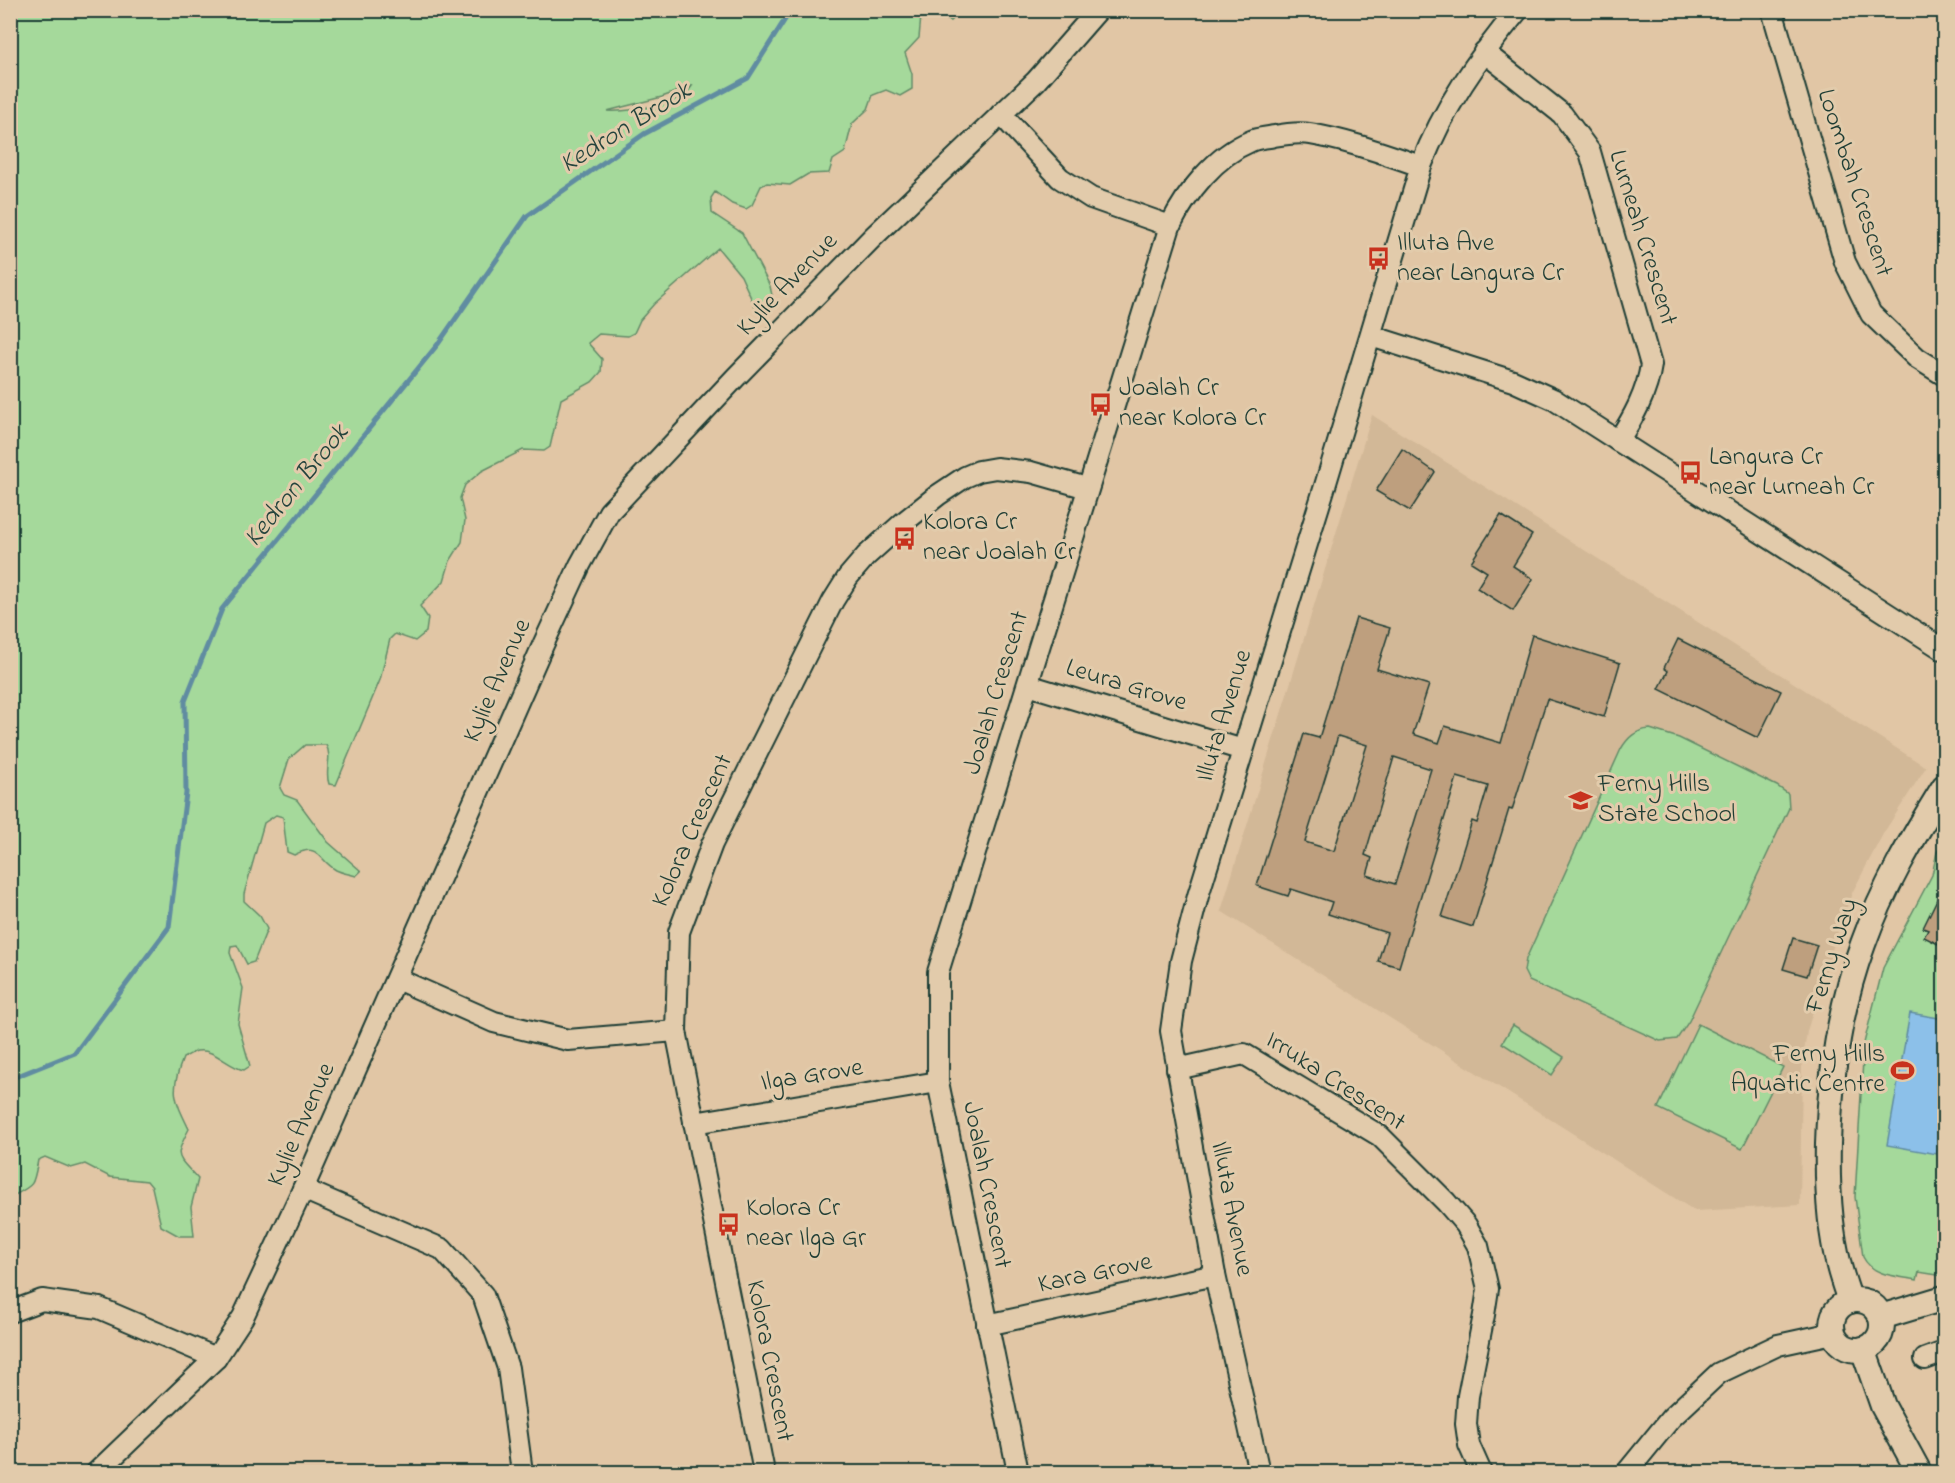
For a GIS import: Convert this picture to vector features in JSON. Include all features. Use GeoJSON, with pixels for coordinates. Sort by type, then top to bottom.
{"type":"FeatureCollection","features":[{"type":"Feature","properties":{"kind":"street","name":"Kylie Avenue"},"geometry":{"type":"LineString","coordinates":[[97,1473],[216,1358],[243,1317],[397,979],[543,645],[580,565],[609,512],[842,269],[1036,81],[1098,10]]}},
{"type":"Feature","properties":{"kind":"street","name":"Illuta Avenue"},"geometry":{"type":"LineString","coordinates":[[1259,1473],[1215,1275],[1172,1031],[1181,961],[1198,896],[1371,336],[1421,166],[1432,137],[1447,109],[1484,52],[1518,10]]}},
{"type":"Feature","properties":{"kind":"street","name":"Loombah Crescent"},"geometry":{"type":"LineString","coordinates":[[1772,10],[1845,262],[1871,314],[1917,358],[1944,375]]}},
{"type":"Feature","properties":{"kind":"street","name":"Lurneah Crescent"},"geometry":{"type":"LineString","coordinates":[[1484,52],[1562,114],[1590,153],[1651,365],[1643,396],[1618,441]]}},
{"type":"Feature","properties":{"kind":"street"},"geometry":{"type":"LineString","coordinates":[[1001,114],[1060,178],[1090,198],[1170,226]]}},
{"type":"Feature","properties":{"kind":"street","name":"Joalah Crescent"},"geometry":{"type":"LineString","coordinates":[[1018,1473],[938,1082],[938,972],[1028,686],[1087,488],[1170,226],[1194,185],[1207,172],[1252,141],[1284,134],[1309,134],[1336,140],[1421,166]]}},
{"type":"Feature","properties":{"kind":"street"},"geometry":{"type":"LineString","coordinates":[[1371,336],[1513,381],[1553,399],[1944,650]]}},
{"type":"Feature","properties":{"kind":"street","name":"Kolora Crescent"},"geometry":{"type":"LineString","coordinates":[[764,1473],[676,1031],[679,932],[712,844],[833,601],[848,577],[866,556],[938,495],[965,477],[979,471],[996,468],[1031,472],[1087,488]]}},
{"type":"Feature","properties":{"kind":"street","name":"Leura Grove"},"geometry":{"type":"LineString","coordinates":[[1028,686],[1243,750]]}},
{"type":"Feature","properties":{"kind":"street","name":"Ferny Way"},"geometry":{"type":"LineString","coordinates":[[1850,1300],[1838,1264],[1827,1182],[1832,1077],[1841,1017],[1856,962],[1877,910],[1903,856],[1944,787]]}},
{"type":"Feature","properties":{"kind":"street"},"geometry":{"type":"LineString","coordinates":[[397,979],[494,1022],[568,1040],[676,1031]]}},
{"type":"Feature","properties":{"kind":"street","name":"Irruka Crescent"},"geometry":{"type":"LineString","coordinates":[[1178,1069],[1244,1054],[1380,1136],[1466,1225],[1478,1246],[1488,1289],[1468,1395],[1466,1424],[1469,1445],[1481,1473]]}},
{"type":"Feature","properties":{"kind":"street","name":"Ilga Grove"},"geometry":{"type":"LineString","coordinates":[[694,1123],[938,1082]]}},
{"type":"Feature","properties":{"kind":"street"},"geometry":{"type":"LineString","coordinates":[[303,1189],[442,1249],[483,1295],[508,1368],[522,1473]]}},
{"type":"Feature","properties":{"kind":"street","name":"Kara Grove"},"geometry":{"type":"LineString","coordinates":[[987,1325],[1215,1275]]}},
{"type":"Feature","properties":{"kind":"street"},"geometry":{"type":"LineString","coordinates":[[1881,1317],[1944,1298]]}},
{"type":"Feature","properties":{"kind":"street"},"geometry":{"type":"LineString","coordinates":[[10,1312],[42,1300],[99,1308],[216,1358]]}},
{"type":"Feature","properties":{"kind":"street"},"geometry":{"type":"LineString","coordinates":[[1850,1300],[1869,1302],[1881,1317],[1882,1326],[1878,1338],[1872,1345],[1863,1349],[1854,1350],[1844,1346],[1837,1341],[1833,1333],[1832,1324],[1835,1313],[1840,1306],[1850,1300]]}},
{"type":"Feature","properties":{"kind":"street"},"geometry":{"type":"LineString","coordinates":[[1627,1473],[1671,1418],[1719,1373],[1778,1345],[1833,1333]]}},
{"type":"Feature","properties":{"kind":"street"},"geometry":{"type":"LineString","coordinates":[[1863,1349],[1883,1406],[1919,1473]]}},
{"type":"Feature","properties":{"kind":"street"},"geometry":{"type":"LineString","coordinates":[[1925,1359],[1944,1352]]}},
{"type":"Feature","properties":{"kind":"shaded area","name":"Ferny Hills State School"},"geometry":{"type":"Polygon","coordinates":[[[1372,415],[1926,767],[1883,834],[1852,893],[1807,1031],[1802,1066],[1800,1205],[1695,1211],[1221,911],[1372,415]]]}},
{"type":"Feature","properties":{"kind":"green space"},"geometry":{"type":"Polygon","coordinates":[[[11,10],[961,11],[951,21],[926,11],[921,16],[919,38],[905,53],[912,74],[912,89],[900,96],[886,90],[873,95],[868,109],[852,124],[845,152],[833,160],[829,173],[808,174],[790,185],[767,183],[761,186],[752,205],[746,209],[732,204],[715,192],[711,198],[712,213],[742,233],[770,286],[773,300],[769,314],[762,316],[757,311],[741,276],[718,248],[654,304],[640,320],[634,333],[628,336],[599,334],[588,343],[602,359],[601,372],[592,382],[561,399],[550,447],[544,451],[523,450],[482,471],[465,485],[460,498],[465,520],[462,542],[450,561],[444,581],[420,606],[428,618],[426,632],[415,641],[395,634],[390,639],[380,680],[336,785],[329,784],[327,774],[329,754],[326,745],[305,745],[289,759],[280,788],[284,795],[297,800],[328,842],[361,871],[356,876],[338,871],[314,851],[302,851],[294,855],[287,852],[283,817],[276,815],[264,823],[244,901],[260,916],[267,929],[254,962],[247,964],[237,945],[231,946],[230,953],[243,988],[238,1024],[250,1066],[244,1070],[209,1052],[197,1051],[183,1058],[176,1079],[177,1102],[189,1129],[179,1152],[182,1161],[198,1179],[191,1207],[194,1236],[179,1236],[161,1226],[152,1187],[147,1181],[110,1177],[85,1164],[71,1168],[45,1157],[38,1160],[32,1184],[11,1197],[11,10]],[[692,86],[662,97],[607,111],[654,106],[686,93],[692,86]]]}},
{"type":"Feature","properties":{"kind":"green space"},"geometry":{"type":"Polygon","coordinates":[[[1650,729],[1679,738],[1777,786],[1788,794],[1789,808],[1689,1021],[1677,1039],[1660,1041],[1529,981],[1524,971],[1526,959],[1621,749],[1633,735],[1650,729]]]}},
{"type":"Feature","properties":{"kind":"green space","name":"Ferny Hills Aquatic Centre"},"geometry":{"type":"Polygon","coordinates":[[[1944,840],[1944,1276],[1919,1272],[1917,1280],[1879,1272],[1867,1264],[1863,1257],[1855,1197],[1864,1043],[1883,968],[1932,875],[1937,852],[1944,840]]]}},
{"type":"Feature","properties":{"kind":"green space"},"geometry":{"type":"Polygon","coordinates":[[[1698,1024],[1783,1067],[1742,1149],[1658,1108],[1698,1024]]]}},
{"type":"Feature","properties":{"kind":"green space"},"geometry":{"type":"Polygon","coordinates":[[[1513,1025],[1564,1057],[1552,1075],[1502,1043],[1513,1025]]]}},
{"type":"Feature","properties":{"kind":"water"},"geometry":{"type":"Polygon","coordinates":[[[1910,1013],[1944,1019],[1944,1111],[1937,1154],[1887,1145],[1910,1013]]]}},
{"type":"Feature","properties":{"kind":"building"},"geometry":{"type":"Polygon","coordinates":[[[1402,449],[1435,472],[1410,511],[1376,491],[1402,449]]]}},
{"type":"Feature","properties":{"kind":"building"},"geometry":{"type":"Polygon","coordinates":[[[1501,515],[1532,535],[1513,566],[1533,579],[1513,611],[1477,588],[1487,572],[1471,562],[1501,515]]]}},
{"type":"Feature","properties":{"kind":"building"},"geometry":{"type":"Polygon","coordinates":[[[1356,618],[1390,628],[1377,669],[1429,685],[1413,734],[1439,743],[1445,726],[1501,743],[1532,635],[1620,663],[1604,717],[1547,699],[1512,810],[1509,809],[1473,927],[1442,917],[1472,821],[1477,823],[1488,786],[1457,777],[1399,967],[1378,961],[1387,933],[1328,914],[1332,902],[1291,889],[1288,896],[1257,886],[1304,734],[1319,738],[1356,618]],[[1338,736],[1305,842],[1334,851],[1367,745],[1338,736]],[[1394,757],[1365,855],[1372,858],[1367,875],[1395,884],[1431,769],[1394,757]]]}},
{"type":"Feature","properties":{"kind":"building"},"geometry":{"type":"Polygon","coordinates":[[[1678,639],[1781,691],[1758,738],[1659,689],[1668,671],[1664,668],[1678,639]]]}},
{"type":"Feature","properties":{"kind":"building"},"geometry":{"type":"Polygon","coordinates":[[[1944,885],[1944,947],[1924,937],[1928,930],[1923,928],[1944,885]]]}},
{"type":"Feature","properties":{"kind":"building"},"geometry":{"type":"Polygon","coordinates":[[[1793,938],[1817,945],[1807,976],[1783,969],[1793,938]]]}},
{"type":"Feature","properties":{"kind":"waterway","name":"Kedron Brook"},"geometry":{"type":"LineString","coordinates":[[10,1079],[75,1053],[169,927],[186,793],[185,701],[222,609],[438,344],[527,216],[644,134],[748,78],[791,10]]}},
{"type":"Feature","properties":{"kind":"place","name":"Illuta Ave near Langura Cr"},"geometry":{"type":"Point","coordinates":[1379,259]}},
{"type":"Feature","properties":{"kind":"place","name":"Joalah Cr near Kolora Cr"},"geometry":{"type":"Point","coordinates":[1101,404]}},
{"type":"Feature","properties":{"kind":"place","name":"Langura Cr near Lurneah Cr"},"geometry":{"type":"Point","coordinates":[1691,473]}},
{"type":"Feature","properties":{"kind":"place","name":"Kolora Cr near Joalah Cr"},"geometry":{"type":"Point","coordinates":[905,538]}},
{"type":"Feature","properties":{"kind":"place","name":"Ferny Hills State School"},"geometry":{"type":"Point","coordinates":[1580,800]}},
{"type":"Feature","properties":{"kind":"place","name":"Ferny Hills Aquatic Centre"},"geometry":{"type":"Point","coordinates":[1903,1070]}},
{"type":"Feature","properties":{"kind":"place","name":"Kolora Cr near Ilga Gr"},"geometry":{"type":"Point","coordinates":[728,1224]}}]}
